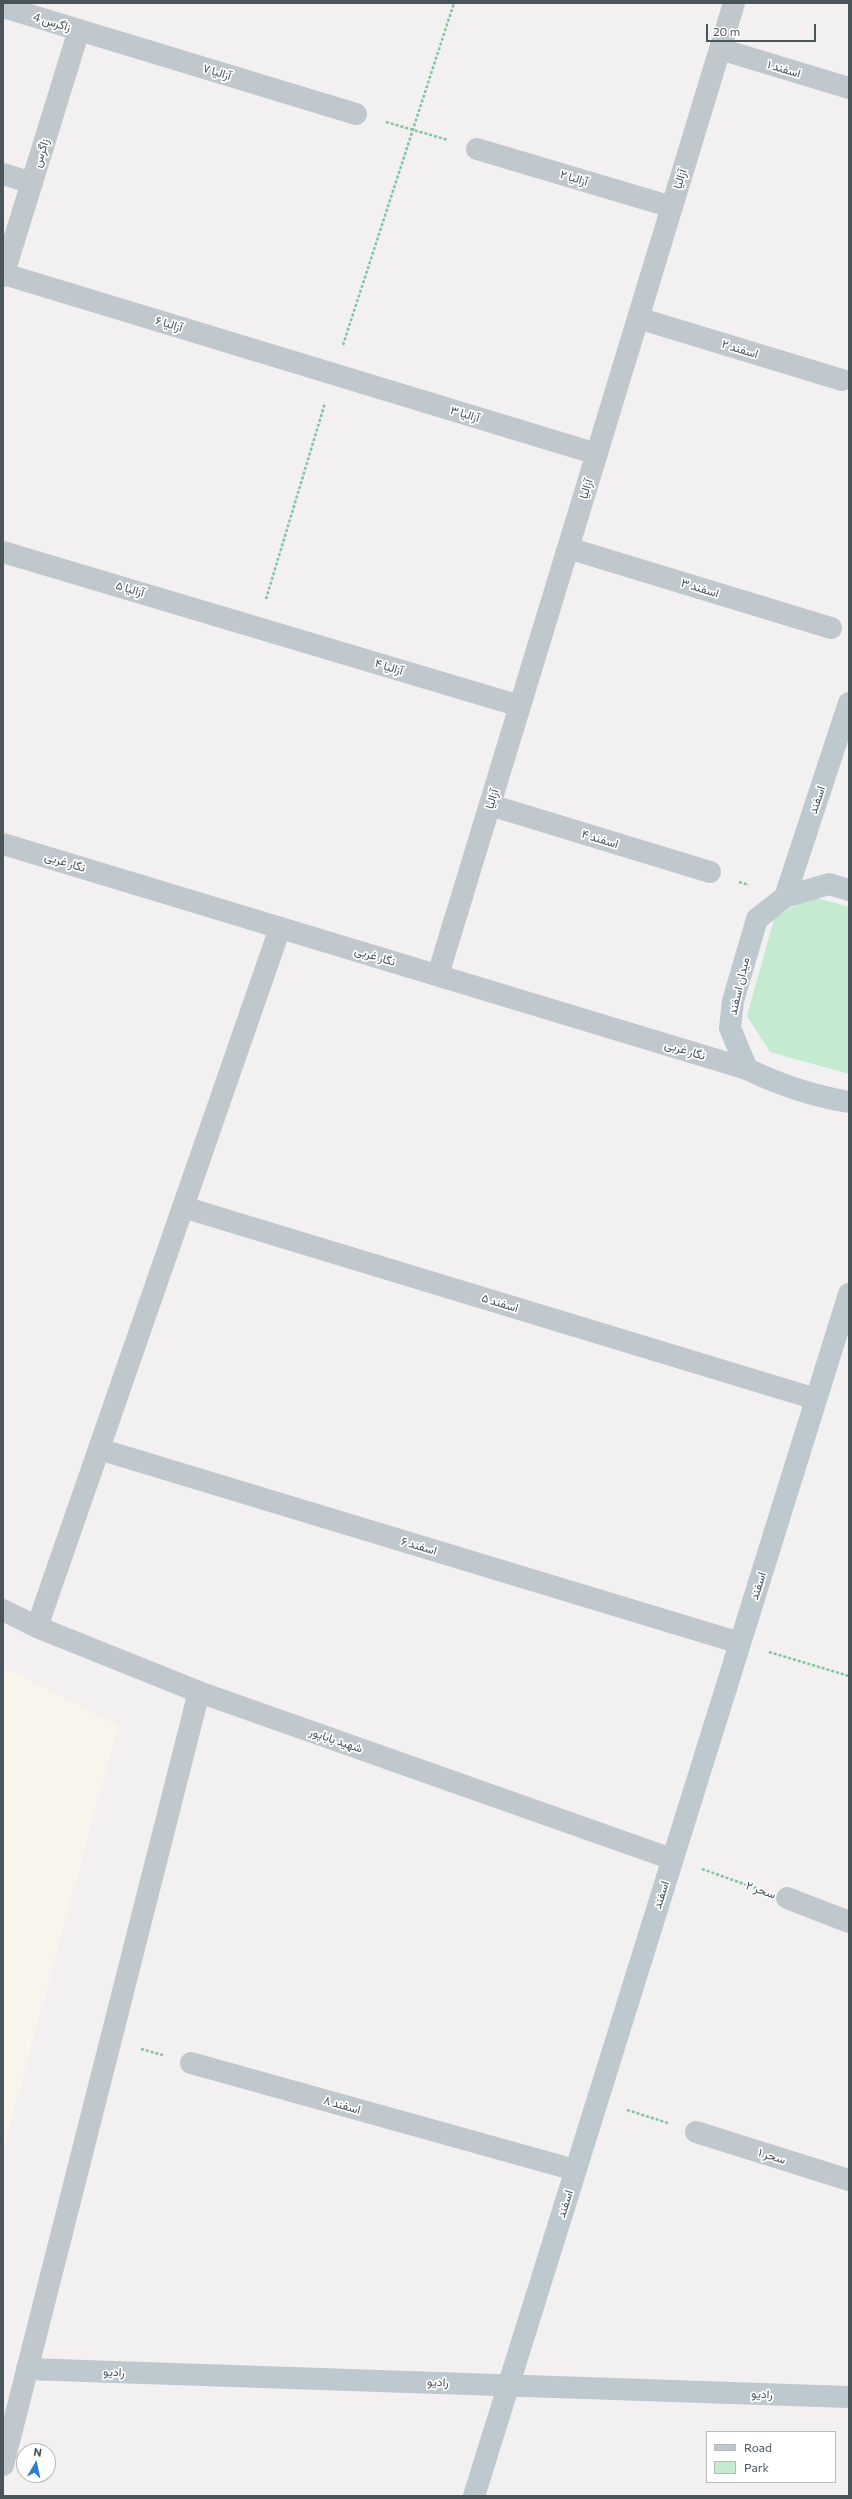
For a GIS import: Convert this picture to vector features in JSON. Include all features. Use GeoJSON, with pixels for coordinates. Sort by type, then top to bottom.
{"type":"FeatureCollection","features":[{"type":"Feature","properties":{"kind":"street","name":"آزالیا"},"geometry":{"type":"LineString","coordinates":[[438,976],[734,3]]}},
{"type":"Feature","properties":{"kind":"street","name":"زاگرس 4"},"geometry":{"type":"LineString","coordinates":[[3,7],[78,30]]}},
{"type":"Feature","properties":{"kind":"street","name":"آزالیا ۷"},"geometry":{"type":"LineString","coordinates":[[78,30],[356,114]]}},
{"type":"Feature","properties":{"kind":"street","name":"زاگرس"},"geometry":{"type":"LineString","coordinates":[[3,275],[78,30]]}},
{"type":"Feature","properties":{"kind":"street","name":"اسفند ۱"},"geometry":{"type":"LineString","coordinates":[[720,49],[849,88]]}},
{"type":"Feature","properties":{"kind":"street","name":"آزالیا ۲"},"geometry":{"type":"LineString","coordinates":[[477,149],[672,207]]}},
{"type":"Feature","properties":{"kind":"street"},"geometry":{"type":"LineString","coordinates":[[3,174],[32,183]]}},
{"type":"Feature","properties":{"kind":"street","name":"آزالیا ۶"},"geometry":{"type":"LineString","coordinates":[[3,275],[334,374]]}},
{"type":"Feature","properties":{"kind":"street","name":"اسفند ۲"},"geometry":{"type":"LineString","coordinates":[[638,318],[842,380]]}},
{"type":"Feature","properties":{"kind":"street","name":"آزالیا ۳"},"geometry":{"type":"LineString","coordinates":[[334,374],[597,454]]}},
{"type":"Feature","properties":{"kind":"street","name":"اسفند ۳"},"geometry":{"type":"LineString","coordinates":[[568,548],[831,628]]}},
{"type":"Feature","properties":{"kind":"street","name":"آزالیا ۵"},"geometry":{"type":"LineString","coordinates":[[3,552],[257,627]]}},
{"type":"Feature","properties":{"kind":"street","name":"آزالیا ۴"},"geometry":{"type":"LineString","coordinates":[[257,627],[520,706]]}},
{"type":"Feature","properties":{"kind":"street","name":"اسفند"},"geometry":{"type":"LineString","coordinates":[[785,897],[849,703]]}},
{"type":"Feature","properties":{"kind":"street","name":"اسفند ۴"},"geometry":{"type":"LineString","coordinates":[[490,805],[710,872]]}},
{"type":"Feature","properties":{"kind":"street","name":"نگار غربی"},"geometry":{"type":"LineString","coordinates":[[3,844],[747,1069]]}},
{"type":"Feature","properties":{"kind":"street","name":"میدان اسفند"},"geometry":{"type":"LineString","coordinates":[[747,1069],[730,1028],[733,1001],[758,920],[785,897],[829,884],[849,890]]}},
{"type":"Feature","properties":{"kind":"street"},"geometry":{"type":"LineString","coordinates":[[37,1626],[280,928]]}},
{"type":"Feature","properties":{"kind":"street"},"geometry":{"type":"LineString","coordinates":[[747,1069],[781,1085],[829,1099],[849,1102]]}},
{"type":"Feature","properties":{"kind":"street","name":"اسفند ۵"},"geometry":{"type":"LineString","coordinates":[[183,1207],[816,1399]]}},
{"type":"Feature","properties":{"kind":"street","name":"اسفند"},"geometry":{"type":"LineString","coordinates":[[474,2496],[849,1294]]}},
{"type":"Feature","properties":{"kind":"street","name":"اسفند ۶"},"geometry":{"type":"LineString","coordinates":[[99,1449],[740,1643]]}},
{"type":"Feature","properties":{"kind":"street","name":"شهید باباپور"},"geometry":{"type":"LineString","coordinates":[[3,1610],[37,1626],[199,1692],[672,1859]]}},
{"type":"Feature","properties":{"kind":"street"},"geometry":{"type":"LineString","coordinates":[[3,2464],[109,2040],[199,1692]]}},
{"type":"Feature","properties":{"kind":"street","name":"سحر ۲"},"geometry":{"type":"LineString","coordinates":[[787,1898],[849,1922]]}},
{"type":"Feature","properties":{"kind":"street","name":"اسفند ۸"},"geometry":{"type":"LineString","coordinates":[[191,2063],[575,2170]]}},
{"type":"Feature","properties":{"kind":"street","name":"سحر ۱"},"geometry":{"type":"LineString","coordinates":[[696,2132],[849,2180]]}},
{"type":"Feature","properties":{"kind":"street","name":"رادیو"},"geometry":{"type":"LineString","coordinates":[[27,2369],[508,2384],[849,2397]]}},
{"type":"Feature","properties":{"kind":"path"},"geometry":{"type":"LineString","coordinates":[[257,627],[334,374],[454,3]]}},
{"type":"Feature","properties":{"kind":"path"},"geometry":{"type":"LineString","coordinates":[[356,114],[477,149]]}},
{"type":"Feature","properties":{"kind":"path"},"geometry":{"type":"LineString","coordinates":[[740,1643],[849,1676]]}},
{"type":"Feature","properties":{"kind":"path","name":"سحر ۲"},"geometry":{"type":"LineString","coordinates":[[672,1859],[787,1898]]}},
{"type":"Feature","properties":{"kind":"path"},"geometry":{"type":"LineString","coordinates":[[109,2040],[191,2063]]}},
{"type":"Feature","properties":{"kind":"path"},"geometry":{"type":"LineString","coordinates":[[597,2101],[696,2132]]}},
{"type":"Feature","properties":{"kind":"shaded area"},"geometry":{"type":"Polygon","coordinates":[[[3,1667],[118,1726],[3,2150],[3,1667]]]}},
{"type":"Feature","properties":{"kind":"green space"},"geometry":{"type":"Polygon","coordinates":[[[810,896],[849,907],[849,1074],[770,1052],[747,1016],[774,919],[810,896]]]}}]}
